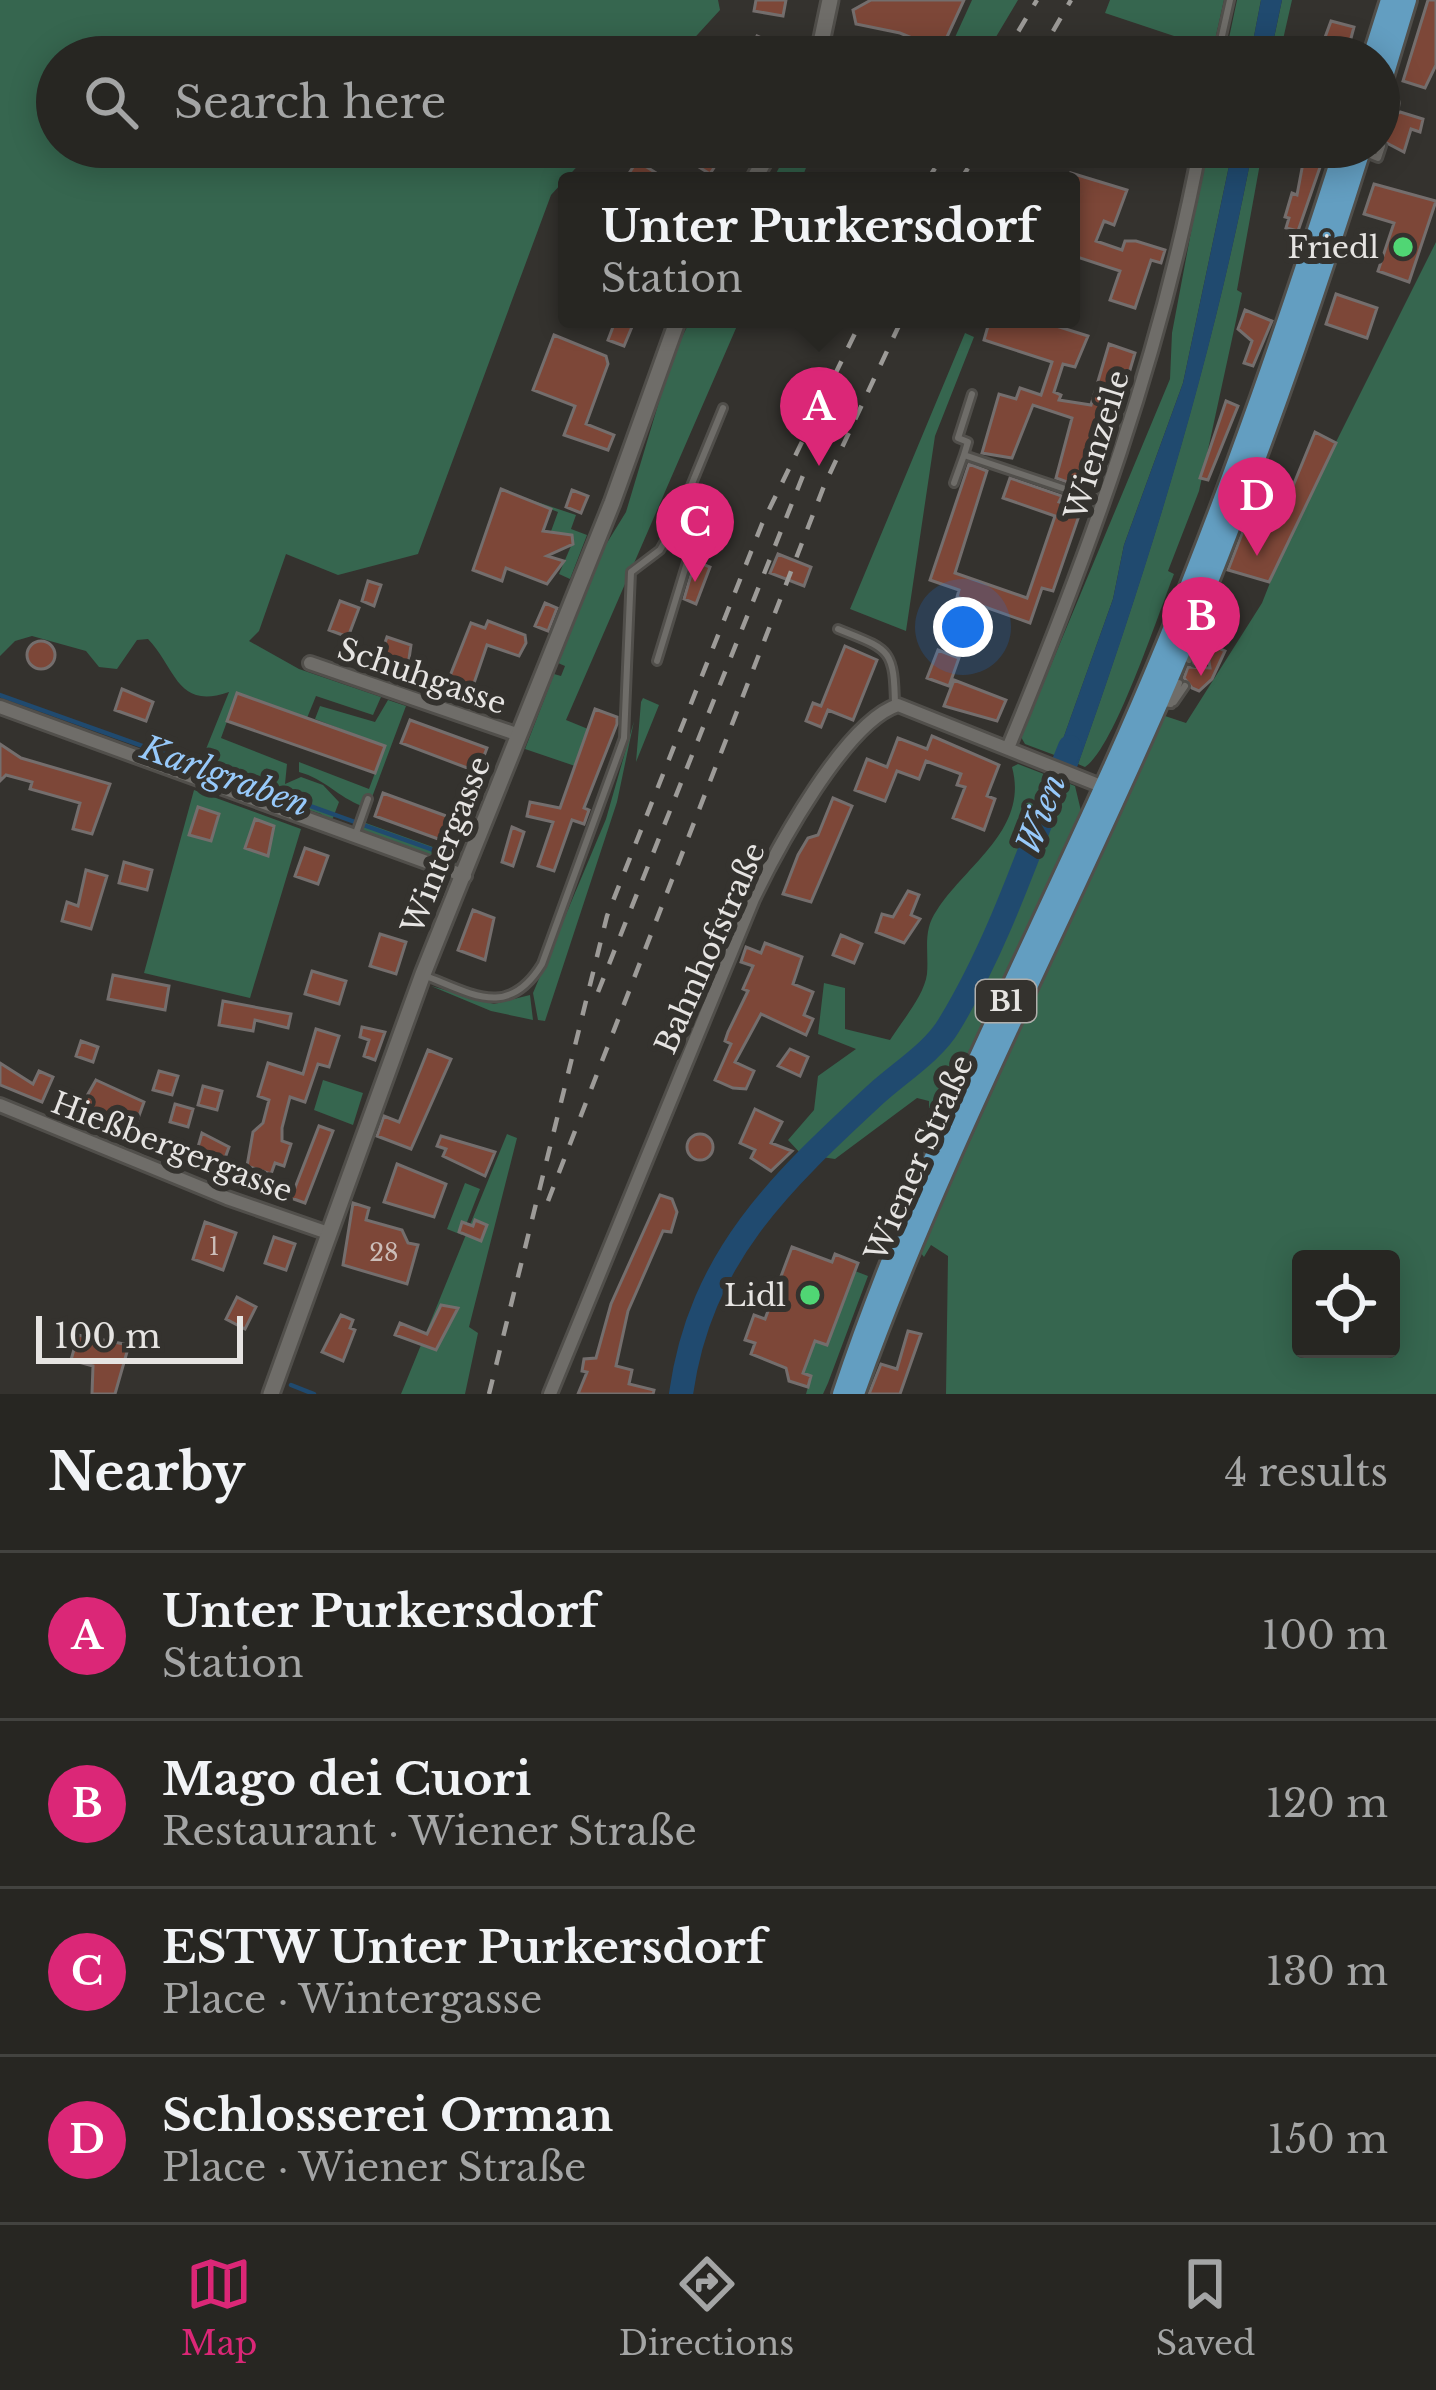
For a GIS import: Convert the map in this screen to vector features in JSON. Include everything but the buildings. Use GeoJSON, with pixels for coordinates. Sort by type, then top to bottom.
{"type":"FeatureCollection","features":[{"type":"Feature","properties":{"kind":"main road"},"geometry":{"type":"LineString","coordinates":[[1379,36],[1390,0]]}},
{"type":"Feature","properties":{"kind":"main road"},"geometry":{"type":"LineString","coordinates":[[1396,36],[1407,0]]}},
{"type":"Feature","properties":{"kind":"main road","name":"Wiener Straße"},"geometry":{"type":"LineString","coordinates":[[842,1394],[905,1216],[1157,702],[1189,624],[1270,367],[1351,168]]}},
{"type":"Feature","properties":{"kind":"main road","name":"Wiener Straße"},"geometry":{"type":"LineString","coordinates":[[855,1394],[906,1256],[1111,790]]}},
{"type":"Feature","properties":{"kind":"street"},"geometry":{"type":"LineString","coordinates":[[822,36],[830,0]]}},
{"type":"Feature","properties":{"kind":"street","name":"Wienzeile"},"geometry":{"type":"LineString","coordinates":[[1008,748],[1105,502],[1180,254],[1196,168]]}},
{"type":"Feature","properties":{"kind":"street","name":"Wintergasse"},"geometry":{"type":"LineString","coordinates":[[276,1392],[328,1233],[423,974],[675,328]]}},
{"type":"Feature","properties":{"kind":"street","name":"Schuhgasse"},"geometry":{"type":"LineString","coordinates":[[310,663],[519,735]]}},
{"type":"Feature","properties":{"kind":"street"},"geometry":{"type":"LineString","coordinates":[[895,706],[1111,790]]}},
{"type":"Feature","properties":{"kind":"street","name":"Bahnhofstraße"},"geometry":{"type":"LineString","coordinates":[[550,1394],[763,878],[855,739],[895,706]]}},
{"type":"Feature","properties":{"kind":"street"},"geometry":{"type":"LineString","coordinates":[[0,707],[357,828],[465,876]]}},
{"type":"Feature","properties":{"kind":"street","name":"Hießbergergasse"},"geometry":{"type":"LineString","coordinates":[[0,1105],[227,1198],[328,1233]]}},
{"type":"Feature","properties":{"kind":"lane"},"geometry":{"type":"LineString","coordinates":[[1222,36],[1231,0]]}},
{"type":"Feature","properties":{"kind":"lane"},"geometry":{"type":"LineString","coordinates":[[954,484],[968,442],[958,438],[972,394]]}},
{"type":"Feature","properties":{"kind":"lane"},"geometry":{"type":"LineString","coordinates":[[423,974],[468,992],[506,998],[528,987],[542,964],[624,739],[631,572],[660,550],[677,520],[723,407]]}},
{"type":"Feature","properties":{"kind":"lane"},"geometry":{"type":"LineString","coordinates":[[964,455],[1105,502]]}},
{"type":"Feature","properties":{"kind":"lane"},"geometry":{"type":"LineString","coordinates":[[657,662],[692,546],[677,520]]}},
{"type":"Feature","properties":{"kind":"lane"},"geometry":{"type":"LineString","coordinates":[[1189,624],[1192,661]]}},
{"type":"Feature","properties":{"kind":"lane"},"geometry":{"type":"LineString","coordinates":[[838,629],[884,647],[895,662],[895,706]]}},
{"type":"Feature","properties":{"kind":"lane"},"geometry":{"type":"LineString","coordinates":[[1157,702],[1182,685]]}},
{"type":"Feature","properties":{"kind":"lane"},"geometry":{"type":"LineString","coordinates":[[357,828],[368,799]]}},
{"type":"Feature","properties":{"kind":"green space"},"geometry":{"type":"Polygon","coordinates":[[[0,0],[718,0],[720,10],[696,36],[36,36],[36,168],[576,168],[558,172],[558,187],[551,195],[418,554],[338,575],[286,554],[259,631],[249,641],[299,669],[381,697],[373,715],[316,696],[307,718],[237,694],[221,738],[287,764],[285,784],[301,777],[323,785],[339,802],[331,823],[321,814],[162,760],[166,751],[200,764],[229,692],[198,696],[188,691],[148,639],[137,640],[117,669],[99,667],[86,651],[32,636],[15,641],[0,656],[0,0]]]}},
{"type":"Feature","properties":{"kind":"green space"},"geometry":{"type":"Polygon","coordinates":[[[972,0],[1018,0],[997,36],[956,36],[972,0]]]}},
{"type":"Feature","properties":{"kind":"green space"},"geometry":{"type":"Polygon","coordinates":[[[1110,0],[1224,0],[1216,36],[1174,36],[1105,13],[1110,0]]]}},
{"type":"Feature","properties":{"kind":"green space"},"geometry":{"type":"Polygon","coordinates":[[[1237,0],[1261,0],[1254,36],[1229,36],[1237,0]]]}},
{"type":"Feature","properties":{"kind":"green space"},"geometry":{"type":"Polygon","coordinates":[[[1282,0],[1292,0],[1284,36],[1274,36],[1282,0]]]}},
{"type":"Feature","properties":{"kind":"green space"},"geometry":{"type":"Polygon","coordinates":[[[779,168],[806,168],[804,172],[777,172],[779,168]]]}},
{"type":"Feature","properties":{"kind":"green space"},"geometry":{"type":"Polygon","coordinates":[[[1203,168],[1229,168],[1183,383],[1124,545],[1113,599],[1057,756],[1025,744],[1021,737],[1170,379],[1172,333],[1203,168]]]}},
{"type":"Feature","properties":{"kind":"green space"},"geometry":{"type":"Polygon","coordinates":[[[1249,168],[1259,168],[1237,290],[1242,293],[1199,491],[1135,678],[1109,735],[1085,767],[1078,764],[1154,536],[1199,382],[1249,168]]]}},
{"type":"Feature","properties":{"kind":"green space"},"geometry":{"type":"Polygon","coordinates":[[[1436,242],[1436,1394],[946,1394],[948,1256],[931,1245],[924,1257],[920,1252],[1162,715],[1186,723],[1262,603],[1287,540],[1436,242]]]}},
{"type":"Feature","properties":{"kind":"green space"},"geometry":{"type":"Polygon","coordinates":[[[686,328],[736,328],[566,720],[588,729],[575,766],[525,749],[554,674],[561,676],[565,666],[558,663],[605,546],[626,512],[673,355],[686,328]]]}},
{"type":"Feature","properties":{"kind":"green space"},"geometry":{"type":"Polygon","coordinates":[[[965,333],[974,337],[935,436],[906,631],[850,609],[965,333]]]}},
{"type":"Feature","properties":{"kind":"green space"},"geometry":{"type":"Polygon","coordinates":[[[501,490],[576,515],[571,529],[587,535],[570,579],[559,574],[574,539],[568,533],[550,534],[558,512],[501,490]]]}},
{"type":"Feature","properties":{"kind":"green space"},"geometry":{"type":"Polygon","coordinates":[[[643,698],[659,705],[636,762],[641,702],[643,698]]]}},
{"type":"Feature","properties":{"kind":"green space"},"geometry":{"type":"Polygon","coordinates":[[[388,700],[406,706],[371,800],[365,798],[362,806],[299,772],[299,762],[369,789],[385,746],[315,719],[320,706],[375,722],[388,700]]]}},
{"type":"Feature","properties":{"kind":"green space"},"geometry":{"type":"Polygon","coordinates":[[[634,721],[617,802],[545,1021],[538,1020],[533,993],[606,819],[634,721]]]}},
{"type":"Feature","properties":{"kind":"green space"},"geometry":{"type":"Polygon","coordinates":[[[1018,764],[1075,786],[1081,811],[946,1101],[941,1099],[936,1108],[939,1117],[929,1116],[929,1101],[917,1098],[835,1159],[801,1154],[788,1140],[814,1110],[818,1076],[856,1049],[818,1034],[824,983],[845,988],[845,1029],[890,1040],[925,982],[932,918],[1004,827],[1015,789],[1012,767],[1018,764]]]}},
{"type":"Feature","properties":{"kind":"green space"},"geometry":{"type":"Polygon","coordinates":[[[194,790],[301,829],[250,998],[144,973],[194,790]]]}},
{"type":"Feature","properties":{"kind":"green space"},"geometry":{"type":"Polygon","coordinates":[[[363,822],[458,856],[454,867],[361,833],[363,822]]]}},
{"type":"Feature","properties":{"kind":"green space"},"geometry":{"type":"Polygon","coordinates":[[[431,986],[494,1004],[530,995],[533,1020],[491,1011],[431,986]]]}},
{"type":"Feature","properties":{"kind":"green space"},"geometry":{"type":"Polygon","coordinates":[[[323,1080],[363,1093],[353,1125],[314,1110],[323,1080]]]}},
{"type":"Feature","properties":{"kind":"green space"},"geometry":{"type":"Polygon","coordinates":[[[507,1134],[517,1138],[469,1327],[478,1333],[465,1394],[401,1394],[507,1134]]]}},
{"type":"Feature","properties":{"kind":"green space"},"geometry":{"type":"Polygon","coordinates":[[[465,1183],[480,1189],[462,1235],[447,1229],[465,1183]]]}},
{"type":"Feature","properties":{"kind":"green space"},"geometry":{"type":"Polygon","coordinates":[[[855,1271],[868,1276],[828,1383],[823,1394],[806,1394],[811,1376],[803,1373],[815,1341],[827,1345],[855,1271]]]}},
{"type":"Feature","properties":{"kind":"water"},"geometry":{"type":"Polygon","coordinates":[[[1261,0],[1282,0],[1274,36],[1254,36],[1261,0]]]}},
{"type":"Feature","properties":{"kind":"water"},"geometry":{"type":"Polygon","coordinates":[[[1229,168],[1249,168],[1219,306],[1153,541],[1075,773],[1054,764],[1113,599],[1124,545],[1183,383],[1229,168]]]}},
{"type":"Feature","properties":{"kind":"waterway","name":"Karlgraben"},"geometry":{"type":"LineString","coordinates":[[0,695],[450,856]]}},
{"type":"Feature","properties":{"kind":"waterway","name":"Wien"},"geometry":{"type":"LineString","coordinates":[[681,1394],[706,1302],[750,1226],[808,1159],[925,1053],[949,1025],[1000,924],[1070,747]]}},
{"type":"Feature","properties":{"kind":"waterway"},"geometry":{"type":"LineString","coordinates":[[291,1385],[314,1394]]}},
{"type":"Feature","properties":{"kind":"railway"},"geometry":{"type":"LineString","coordinates":[[1016,36],[1037,0]]}},
{"type":"Feature","properties":{"kind":"railway"},"geometry":{"type":"LineString","coordinates":[[1050,36],[1071,0]]}},
{"type":"Feature","properties":{"kind":"railway"},"geometry":{"type":"LineString","coordinates":[[933,172],[935,168]]}},
{"type":"Feature","properties":{"kind":"railway"},"geometry":{"type":"LineString","coordinates":[[966,172],[968,168]]}},
{"type":"Feature","properties":{"kind":"railway"},"geometry":{"type":"LineString","coordinates":[[489,1394],[607,916],[762,524],[858,328]]}},
{"type":"Feature","properties":{"kind":"railway"},"geometry":{"type":"LineString","coordinates":[[548,1201],[824,486],[898,328]]}},
{"type":"Feature","properties":{"kind":"railway"},"geometry":{"type":"LineString","coordinates":[[598,992],[804,473]]}},
{"type":"Feature","properties":{"kind":"place","name":"Friedl"},"geometry":{"type":"Point","coordinates":[1403,247]}},
{"type":"Feature","properties":{"kind":"place","name":"Unter Purkersdorf"},"geometry":{"type":"Point","coordinates":[819,466]}},
{"type":"Feature","properties":{"kind":"place","name":"Schlosserei Orman"},"geometry":{"type":"Point","coordinates":[1257,556]}},
{"type":"Feature","properties":{"kind":"place","name":"ESTW Unter Purkersdorf"},"geometry":{"type":"Point","coordinates":[695,582]}},
{"type":"Feature","properties":{"kind":"place","name":"Mago dei Cuori"},"geometry":{"type":"Point","coordinates":[1201,676]}},
{"type":"Feature","properties":{"kind":"place","name":"Lidl"},"geometry":{"type":"Point","coordinates":[810,1295]}}]}
